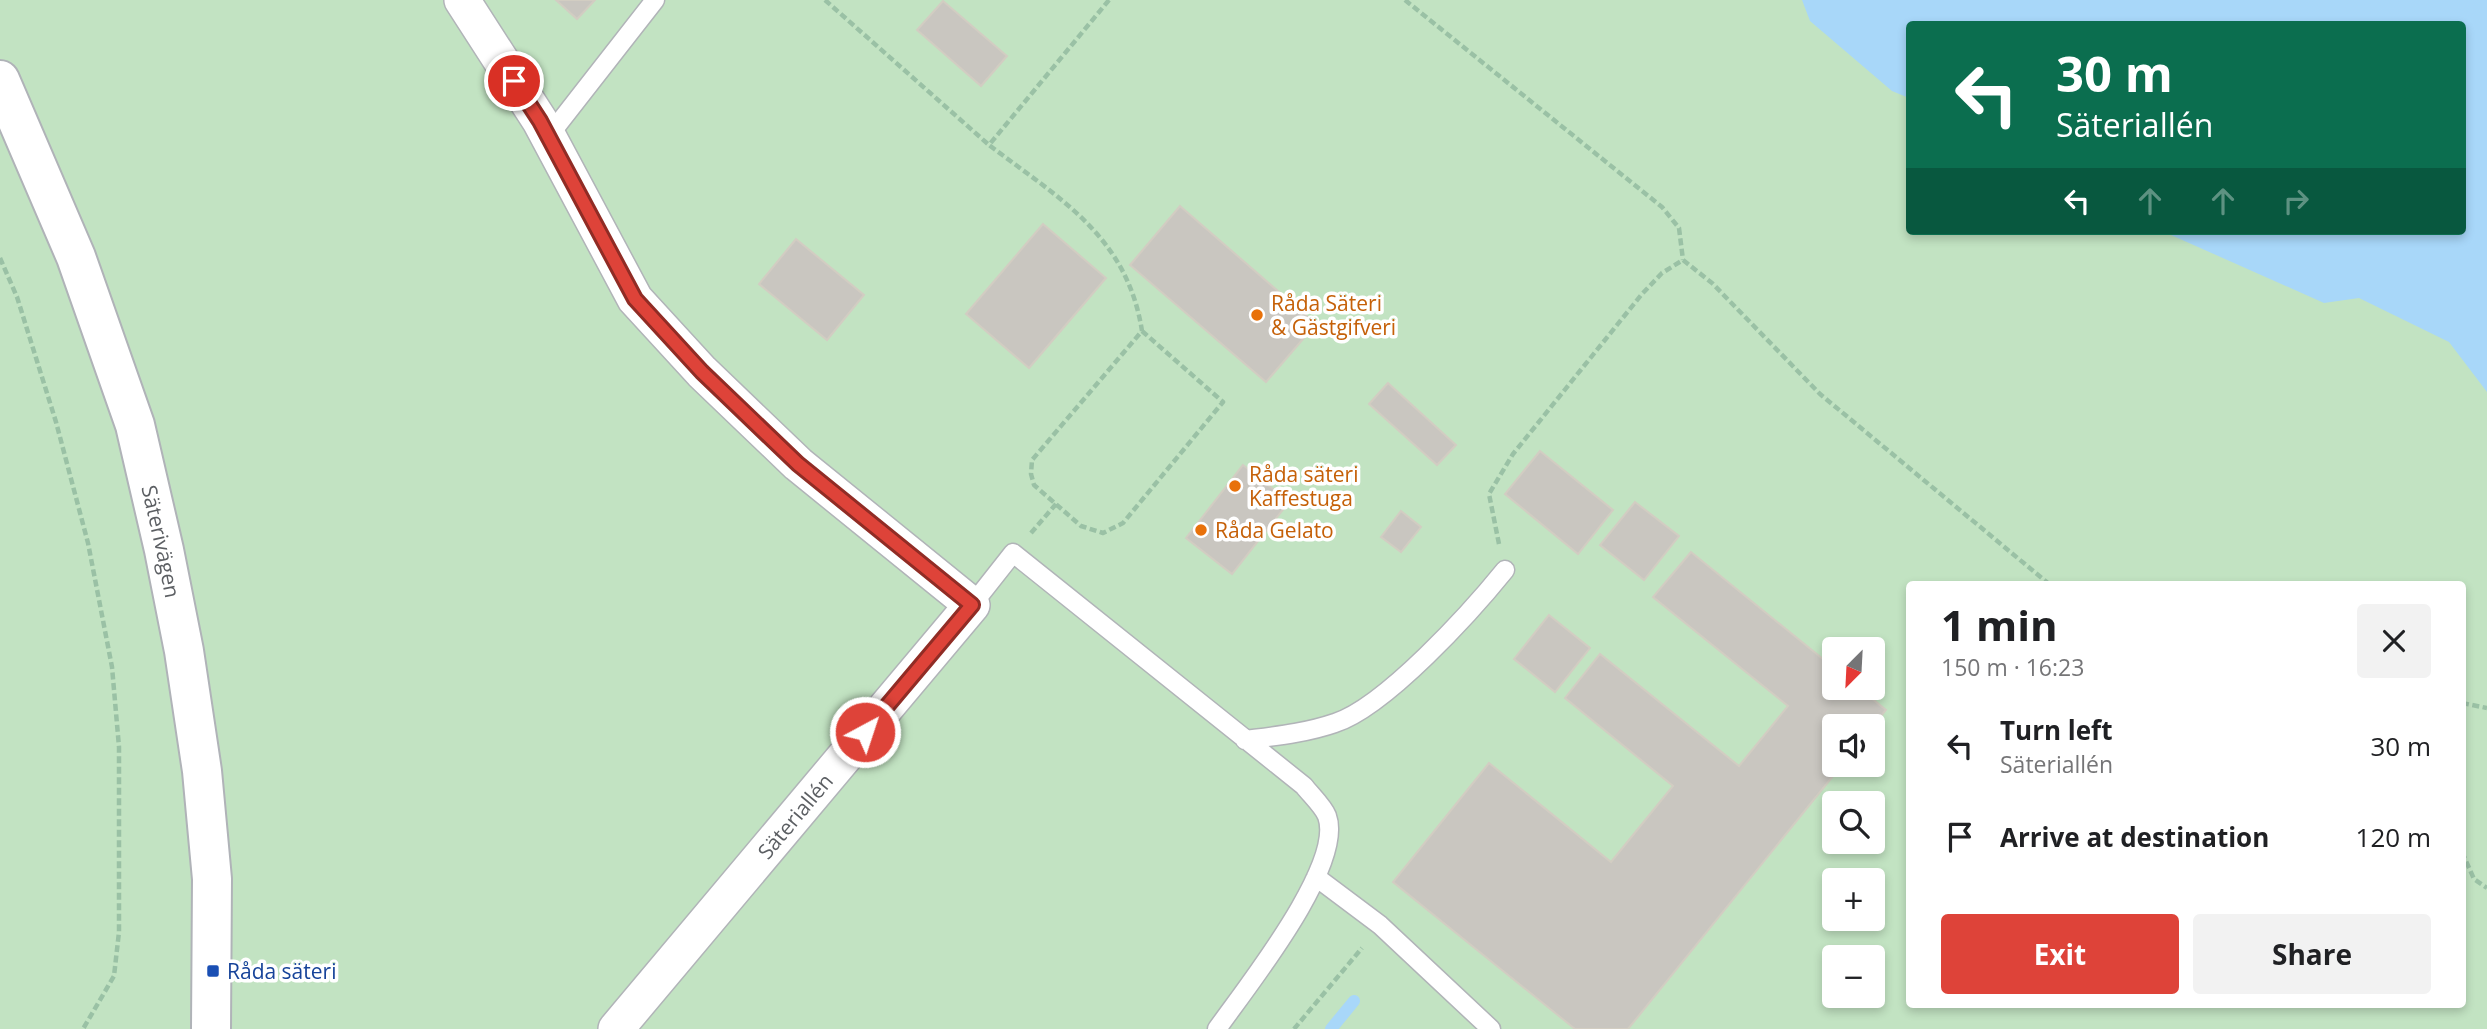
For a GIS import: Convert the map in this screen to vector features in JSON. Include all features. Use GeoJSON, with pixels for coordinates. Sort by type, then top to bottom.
{"type":"FeatureCollection","features":[{"type":"Feature","properties":{"kind":"street"},"geometry":{"type":"LineString","coordinates":[[463,0],[548,137],[635,299],[702,372],[798,464],[972,605]]}},
{"type":"Feature","properties":{"kind":"street","name":"Säterivägen"},"geometry":{"type":"LineString","coordinates":[[0,80],[76,257],[135,425],[161,537],[184,650],[204,785],[212,879],[211,1029]]}},
{"type":"Feature","properties":{"kind":"street","name":"Säteriallén"},"geometry":{"type":"LineString","coordinates":[[616,1029],[972,605]]}},
{"type":"Feature","properties":{"kind":"lane"},"geometry":{"type":"LineString","coordinates":[[548,137],[654,0]]}},
{"type":"Feature","properties":{"kind":"lane"},"geometry":{"type":"LineString","coordinates":[[972,605],[1013,553],[1304,786],[1327,816],[1326,841],[1316,877],[1293,923],[1217,1029]]}},
{"type":"Feature","properties":{"kind":"lane"},"geometry":{"type":"LineString","coordinates":[[1245,740],[1291,734],[1337,723],[1367,707],[1468,615],[1504,569]]}},
{"type":"Feature","properties":{"kind":"lane"},"geometry":{"type":"LineString","coordinates":[[1316,877],[1380,925],[1491,1029]]}},
{"type":"Feature","properties":{"kind":"path"},"geometry":{"type":"LineString","coordinates":[[825,0],[989,145],[1068,205],[1112,248],[1137,299],[1142,331],[1223,402],[1123,523],[1103,533],[1081,526],[1034,485],[1032,460],[1142,331]]}},
{"type":"Feature","properties":{"kind":"path"},"geometry":{"type":"LineString","coordinates":[[989,145],[1109,0]]}},
{"type":"Feature","properties":{"kind":"path"},"geometry":{"type":"LineString","coordinates":[[1405,0],[1662,207],[1679,228],[1683,260],[1712,283],[1820,394],[2045,581]]}},
{"type":"Feature","properties":{"kind":"path"},"geometry":{"type":"LineString","coordinates":[[0,258],[17,297],[56,422],[88,542],[113,667],[119,747],[119,932],[114,976],[83,1029]]}},
{"type":"Feature","properties":{"kind":"path"},"geometry":{"type":"LineString","coordinates":[[1504,569],[1489,494],[1513,454],[1642,294],[1662,273],[1683,260]]}},
{"type":"Feature","properties":{"kind":"path"},"geometry":{"type":"LineString","coordinates":[[2466,704],[2487,708]]}},
{"type":"Feature","properties":{"kind":"path"},"geometry":{"type":"LineString","coordinates":[[2466,861],[2474,879],[2487,888]]}},
{"type":"Feature","properties":{"kind":"path"},"geometry":{"type":"LineString","coordinates":[[1294,1029],[1380,925]]}},
{"type":"Feature","properties":{"kind":"green space"},"geometry":{"type":"Polygon","coordinates":[[[0,0],[2487,0],[2487,1029],[0,1029],[0,0]]]}},
{"type":"Feature","properties":{"kind":"water"},"geometry":{"type":"Polygon","coordinates":[[[1802,0],[2487,0],[2487,392],[2449,342],[2359,298],[2324,303],[2171,235],[2466,235],[2466,21],[1906,21],[1906,97],[1892,91],[1810,21],[1802,0]]]}},
{"type":"Feature","properties":{"kind":"building"},"geometry":{"type":"Polygon","coordinates":[[[556,0],[595,0],[577,19],[556,0]]]}},
{"type":"Feature","properties":{"kind":"building"},"geometry":{"type":"Polygon","coordinates":[[[943,1],[1007,56],[981,86],[917,30],[943,1]]]}},
{"type":"Feature","properties":{"kind":"building"},"geometry":{"type":"Polygon","coordinates":[[[1180,206],[1316,324],[1266,382],[1130,265],[1180,206]]]}},
{"type":"Feature","properties":{"kind":"building"},"geometry":{"type":"Polygon","coordinates":[[[1043,224],[1106,278],[1029,368],[966,314],[1043,224]]]}},
{"type":"Feature","properties":{"kind":"building"},"geometry":{"type":"Polygon","coordinates":[[[796,239],[864,295],[827,340],[759,284],[796,239]]]}},
{"type":"Feature","properties":{"kind":"building"},"geometry":{"type":"Polygon","coordinates":[[[1388,383],[1456,445],[1437,465],[1369,404],[1388,383]]]}},
{"type":"Feature","properties":{"kind":"building"},"geometry":{"type":"Polygon","coordinates":[[[1540,451],[1613,510],[1578,554],[1505,494],[1540,451]]]}},
{"type":"Feature","properties":{"kind":"building"},"geometry":{"type":"Polygon","coordinates":[[[1243,465],[1289,502],[1232,574],[1186,538],[1243,465]]]}},
{"type":"Feature","properties":{"kind":"building"},"geometry":{"type":"Polygon","coordinates":[[[1635,502],[1679,536],[1644,580],[1600,545],[1635,502]]]}},
{"type":"Feature","properties":{"kind":"building"},"geometry":{"type":"Polygon","coordinates":[[[1401,511],[1421,527],[1401,552],[1381,537],[1401,511]]]}},
{"type":"Feature","properties":{"kind":"building"},"geometry":{"type":"Polygon","coordinates":[[[1691,552],[1822,658],[1822,700],[1874,700],[1886,710],[1883,714],[1822,714],[1822,777],[1832,777],[1628,1029],[1575,1029],[1393,882],[1489,763],[1611,862],[1673,786],[1565,698],[1600,654],[1739,766],[1788,706],[1653,597],[1691,552]]]}},
{"type":"Feature","properties":{"kind":"building"},"geometry":{"type":"Polygon","coordinates":[[[1549,615],[1590,648],[1555,692],[1514,659],[1549,615]]]}},
{"type":"Feature","properties":{"kind":"waterway"},"geometry":{"type":"LineString","coordinates":[[1331,1029],[1354,1001]]}},
{"type":"Feature","properties":{"kind":"place","name":"Råda Säteri & Gästgifveri"},"geometry":{"type":"Point","coordinates":[1257,315]}},
{"type":"Feature","properties":{"kind":"place","name":"Råda säteri Kaffestuga"},"geometry":{"type":"Point","coordinates":[1235,486]}},
{"type":"Feature","properties":{"kind":"place","name":"Råda Gelato"},"geometry":{"type":"Point","coordinates":[1201,530]}},
{"type":"Feature","properties":{"kind":"place","name":"Råda säteri"},"geometry":{"type":"Point","coordinates":[213,971]}},
{"type":"Feature","properties":{"kind":"route"},"geometry":{"type":"LineString","coordinates":[[514,81],[540,121],[635,299],[702,372],[798,464],[972,605],[865,732]]}}]}
